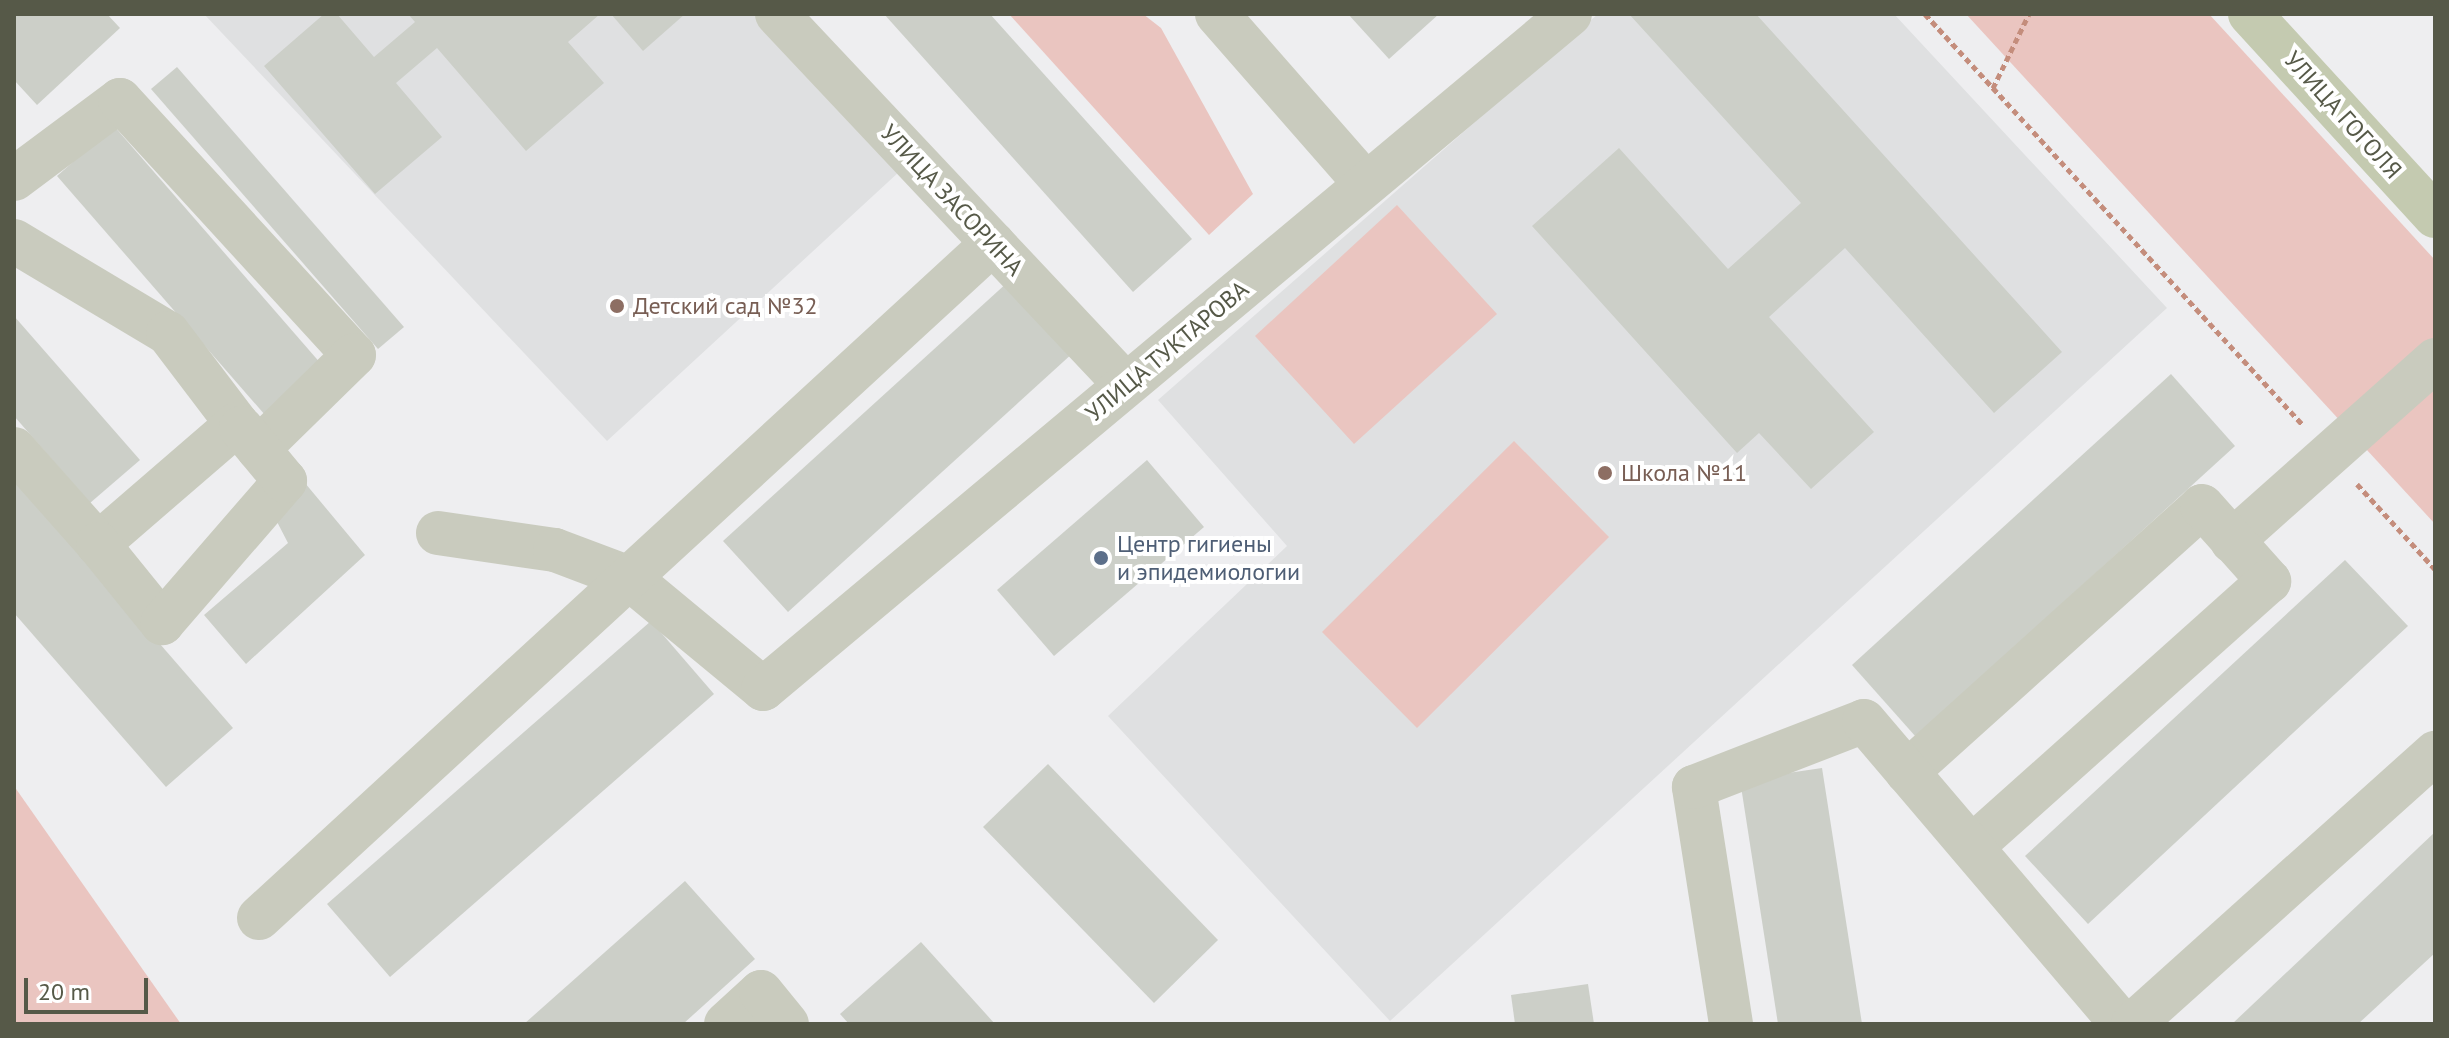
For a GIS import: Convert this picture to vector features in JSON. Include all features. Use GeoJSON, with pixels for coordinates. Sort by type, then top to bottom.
{"type":"FeatureCollection","features":[{"type":"Feature","properties":{"kind":"main road","name":"УЛИЦА ГОГОЛЯ"},"geometry":{"type":"LineString","coordinates":[[2250,14],[2435,216]]}},
{"type":"Feature","properties":{"kind":"street","name":"УЛИЦА ЗАСОРИНА"},"geometry":{"type":"LineString","coordinates":[[777,14],[1126,385]]}},
{"type":"Feature","properties":{"kind":"street"},"geometry":{"type":"LineString","coordinates":[[1217,14],[1366,184]]}},
{"type":"Feature","properties":{"kind":"street","name":"УЛИЦА ТУКТАРОВА"},"geometry":{"type":"LineString","coordinates":[[629,578],[763,689],[1570,14]]}},
{"type":"Feature","properties":{"kind":"street"},"geometry":{"type":"LineString","coordinates":[[14,179],[120,100],[354,355],[247,437],[98,544]]}},
{"type":"Feature","properties":{"kind":"street"},"geometry":{"type":"LineString","coordinates":[[14,241],[168,333],[247,437],[285,481],[162,623],[98,544],[14,449]]}},
{"type":"Feature","properties":{"kind":"street"},"geometry":{"type":"LineString","coordinates":[[259,918],[993,243]]}},
{"type":"Feature","properties":{"kind":"street"},"geometry":{"type":"LineString","coordinates":[[2232,541],[2435,360]]}},
{"type":"Feature","properties":{"kind":"street"},"geometry":{"type":"LineString","coordinates":[[1907,772],[2202,506],[2269,581],[1972,847]]}},
{"type":"Feature","properties":{"kind":"street"},"geometry":{"type":"LineString","coordinates":[[438,533],[555,550],[629,578]]}},
{"type":"Feature","properties":{"kind":"street"},"geometry":{"type":"LineString","coordinates":[[1731,1024],[1694,787],[1864,721],[2122,1024]]}},
{"type":"Feature","properties":{"kind":"street"},"geometry":{"type":"LineString","coordinates":[[2133,1024],[2435,753]]}},
{"type":"Feature","properties":{"kind":"street"},"geometry":{"type":"LineString","coordinates":[[726,1024],[761,992],[787,1024]]}},
{"type":"Feature","properties":{"kind":"path"},"geometry":{"type":"LineString","coordinates":[[1925,14],[2435,569]]}},
{"type":"Feature","properties":{"kind":"path"},"geometry":{"type":"LineString","coordinates":[[1993,88],[2029,14]]}},
{"type":"Feature","properties":{"kind":"shaded area","name":"Детский сад №32"},"geometry":{"type":"Polygon","coordinates":[[[204,14],[754,14],[900,171],[607,441],[204,14]]]}},
{"type":"Feature","properties":{"kind":"shaded area"},"geometry":{"type":"Polygon","coordinates":[[[1009,14],[1143,14],[1161,28],[1253,194],[1209,235],[1009,14]]]}},
{"type":"Feature","properties":{"kind":"shaded area","name":"Школа №11"},"geometry":{"type":"Polygon","coordinates":[[[1598,14],[1894,14],[2167,308],[1390,1021],[1108,716],[1287,546],[1158,400],[1598,14]]]}},
{"type":"Feature","properties":{"kind":"shaded area"},"geometry":{"type":"Polygon","coordinates":[[[1966,14],[2209,14],[2435,260],[2435,524],[1966,14]]]}},
{"type":"Feature","properties":{"kind":"shaded area"},"geometry":{"type":"Polygon","coordinates":[[[1397,205],[1497,314],[1354,444],[1255,336],[1397,205]]]}},
{"type":"Feature","properties":{"kind":"shaded area"},"geometry":{"type":"Polygon","coordinates":[[[1514,441],[1609,537],[1417,728],[1322,632],[1514,441]]]}},
{"type":"Feature","properties":{"kind":"shaded area"},"geometry":{"type":"Polygon","coordinates":[[[14,786],[181,1024],[14,1024],[14,786]]]}},
{"type":"Feature","properties":{"kind":"building"},"geometry":{"type":"Polygon","coordinates":[[[14,14],[107,14],[120,28],[37,105],[14,80],[14,14]]]}},
{"type":"Feature","properties":{"kind":"building"},"geometry":{"type":"Polygon","coordinates":[[[324,14],[337,14],[374,57],[415,22],[408,14],[600,14],[568,42],[604,83],[526,151],[437,48],[396,83],[442,137],[375,194],[264,66],[324,14]]]}},
{"type":"Feature","properties":{"kind":"building"},"geometry":{"type":"Polygon","coordinates":[[[611,14],[685,14],[643,51],[611,14]]]}},
{"type":"Feature","properties":{"kind":"building"},"geometry":{"type":"Polygon","coordinates":[[[884,14],[990,14],[1192,239],[1133,292],[884,14]]]}},
{"type":"Feature","properties":{"kind":"building"},"geometry":{"type":"Polygon","coordinates":[[[1348,14],[1439,14],[1389,59],[1348,14]]]}},
{"type":"Feature","properties":{"kind":"building"},"geometry":{"type":"Polygon","coordinates":[[[1629,14],[1756,14],[2062,352],[1994,413],[1845,248],[1769,317],[1874,432],[1811,489],[1759,433],[1737,453],[1532,226],[1619,148],[1728,269],[1801,203],[1629,14]]]}},
{"type":"Feature","properties":{"kind":"building"},"geometry":{"type":"Polygon","coordinates":[[[177,67],[404,327],[378,349],[151,89],[177,67]]]}},
{"type":"Feature","properties":{"kind":"building"},"geometry":{"type":"Polygon","coordinates":[[[114,126],[322,365],[265,415],[57,176],[114,126]]]}},
{"type":"Feature","properties":{"kind":"building"},"geometry":{"type":"Polygon","coordinates":[[[1009,281],[1074,352],[788,612],[723,541],[1009,281]]]}},
{"type":"Feature","properties":{"kind":"building"},"geometry":{"type":"Polygon","coordinates":[[[14,316],[140,460],[90,503],[14,416],[14,316]]]}},
{"type":"Feature","properties":{"kind":"building"},"geometry":{"type":"Polygon","coordinates":[[[2171,374],[2235,446],[1916,737],[1852,665],[2171,374]]]}},
{"type":"Feature","properties":{"kind":"building","name":"Центр гигиены и эпидемиологии"},"geometry":{"type":"Polygon","coordinates":[[[1147,460],[1204,527],[1054,656],[997,590],[1147,460]]]}},
{"type":"Feature","properties":{"kind":"building"},"geometry":{"type":"Polygon","coordinates":[[[14,476],[233,728],[166,787],[14,613],[14,476]]]}},
{"type":"Feature","properties":{"kind":"building"},"geometry":{"type":"Polygon","coordinates":[[[305,483],[365,555],[246,664],[204,615],[288,543],[274,516],[305,483]]]}},
{"type":"Feature","properties":{"kind":"building"},"geometry":{"type":"Polygon","coordinates":[[[2345,560],[2408,626],[2088,924],[2025,856],[2345,560]]]}},
{"type":"Feature","properties":{"kind":"building"},"geometry":{"type":"Polygon","coordinates":[[[651,621],[714,694],[390,977],[327,904],[651,621]]]}},
{"type":"Feature","properties":{"kind":"building"},"geometry":{"type":"Polygon","coordinates":[[[1048,764],[1218,940],[1154,1003],[983,827],[1048,764]]]}},
{"type":"Feature","properties":{"kind":"building"},"geometry":{"type":"Polygon","coordinates":[[[1822,768],[1862,1024],[1778,1024],[1740,780],[1822,768]]]}},
{"type":"Feature","properties":{"kind":"building"},"geometry":{"type":"Polygon","coordinates":[[[2435,832],[2435,953],[2358,1024],[2232,1024],[2435,832]]]}},
{"type":"Feature","properties":{"kind":"building"},"geometry":{"type":"Polygon","coordinates":[[[685,881],[755,959],[683,1024],[524,1024],[685,881]]]}},
{"type":"Feature","properties":{"kind":"building"},"geometry":{"type":"Polygon","coordinates":[[[921,942],[995,1024],[849,1024],[840,1014],[921,942]]]}},
{"type":"Feature","properties":{"kind":"building"},"geometry":{"type":"Polygon","coordinates":[[[1588,984],[1594,1024],[1515,1024],[1511,995],[1588,984]]]}},
{"type":"Feature","properties":{"kind":"place","name":"Детский сад №32"},"geometry":{"type":"Point","coordinates":[617,306]}},
{"type":"Feature","properties":{"kind":"place","name":"Школа №11"},"geometry":{"type":"Point","coordinates":[1605,473]}},
{"type":"Feature","properties":{"kind":"place","name":"Центр гигиены и эпидемиологии"},"geometry":{"type":"Point","coordinates":[1101,558]}}]}
